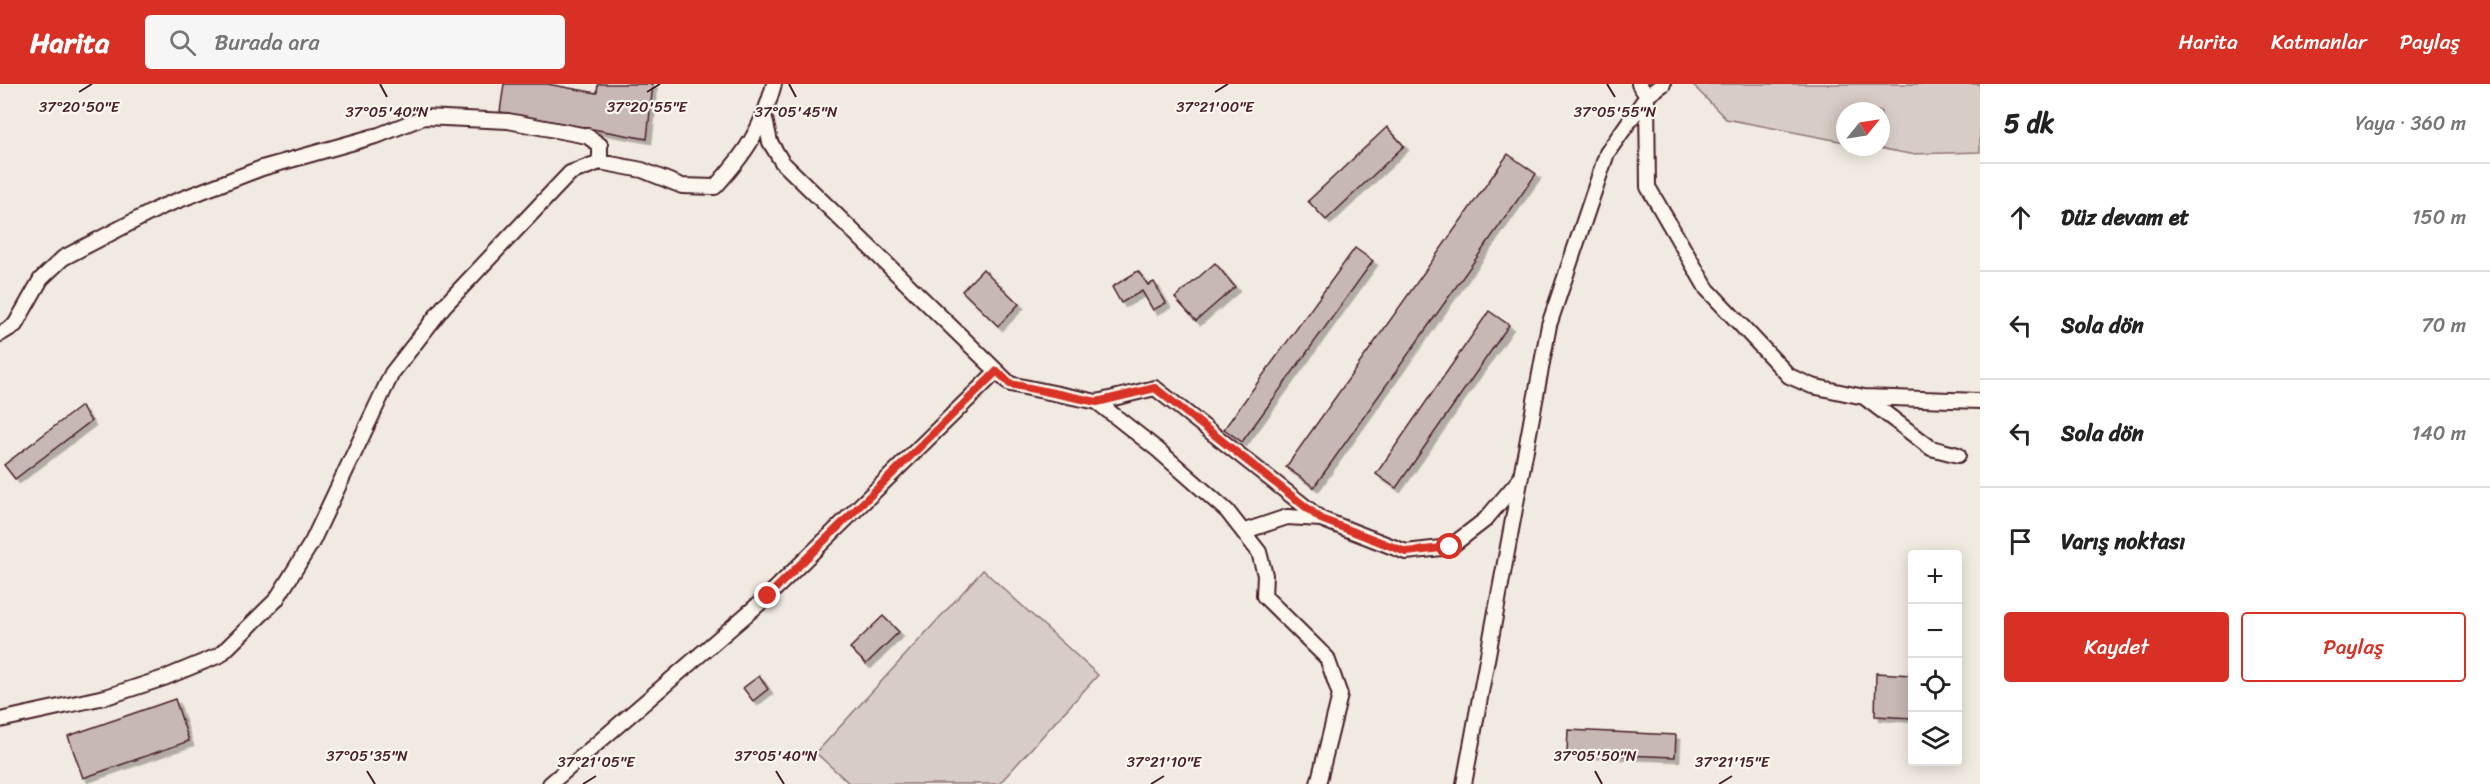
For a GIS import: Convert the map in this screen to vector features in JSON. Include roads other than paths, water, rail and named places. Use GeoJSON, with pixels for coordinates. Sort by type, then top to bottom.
{"type":"FeatureCollection","features":[{"type":"Feature","properties":{"kind":"street"},"geometry":{"type":"LineString","coordinates":[[0,720],[109,696],[164,678],[220,655],[276,600],[312,542],[392,373],[444,306],[570,173],[600,162],[642,170],[682,186],[715,188],[743,155],[765,119],[774,84]]}},
{"type":"Feature","properties":{"kind":"street"},"geometry":{"type":"LineString","coordinates":[[1464,784],[1549,325],[1607,153],[1643,90],[1663,84]]}},
{"type":"Feature","properties":{"kind":"street"},"geometry":{"type":"LineString","coordinates":[[1643,90],[1648,187],[1707,290],[1789,376],[1812,386],[1864,397],[1980,401]]}},
{"type":"Feature","properties":{"kind":"street"},"geometry":{"type":"LineString","coordinates":[[0,334],[15,325],[41,279],[63,258],[161,207],[262,168],[379,135],[424,117],[508,121],[587,136],[600,145],[600,162]]}},
{"type":"Feature","properties":{"kind":"street"},"geometry":{"type":"LineString","coordinates":[[765,119],[770,142],[782,162],[1010,384],[1097,402],[1155,388],[1321,519],[1406,552],[1450,547],[1485,520],[1522,477]]}},
{"type":"Feature","properties":{"kind":"street"},"geometry":{"type":"LineString","coordinates":[[550,784],[768,596],[997,371]]}},
{"type":"Feature","properties":{"kind":"street"},"geometry":{"type":"LineString","coordinates":[[1864,397],[1931,448],[1958,455]]}},
{"type":"Feature","properties":{"kind":"street"},"geometry":{"type":"LineString","coordinates":[[1097,402],[1158,450],[1227,511],[1245,531],[1259,552],[1265,575],[1264,596],[1327,658],[1340,695],[1333,734],[1318,784]]}},
{"type":"Feature","properties":{"kind":"street"},"geometry":{"type":"LineString","coordinates":[[1245,531],[1287,517],[1321,519]]}}]}
